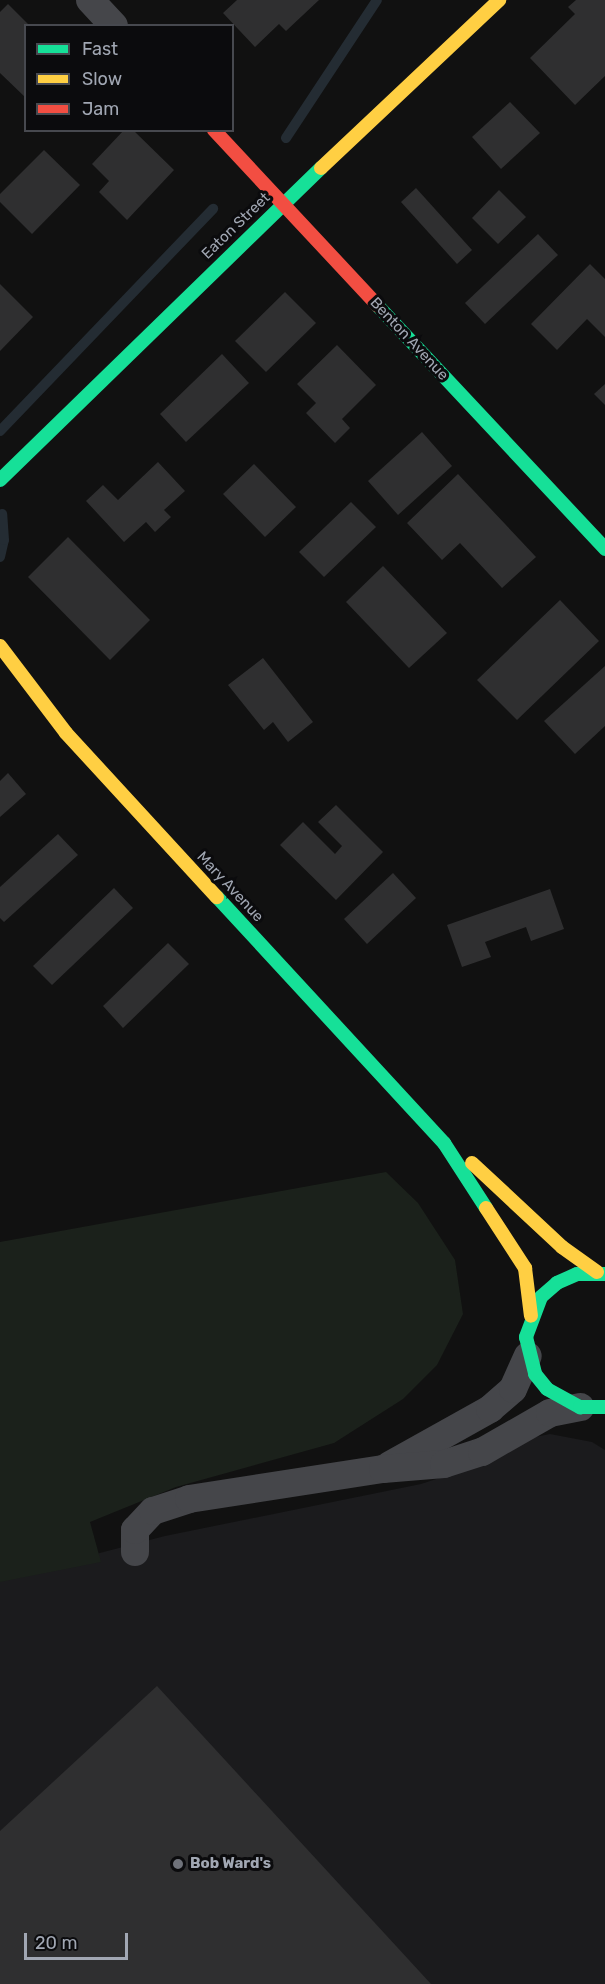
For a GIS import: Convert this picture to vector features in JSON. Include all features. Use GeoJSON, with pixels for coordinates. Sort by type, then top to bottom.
{"type":"FeatureCollection","features":[{"type":"Feature","properties":{"kind":"street"},"geometry":{"type":"LineString","coordinates":[[90,0],[112,24]]}},
{"type":"Feature","properties":{"kind":"street","name":"Eaton Street"},"geometry":{"type":"LineString","coordinates":[[0,480],[283,204],[500,0]]}},
{"type":"Feature","properties":{"kind":"street","name":"Benton Avenue"},"geometry":{"type":"LineString","coordinates":[[215,132],[605,549]]}},
{"type":"Feature","properties":{"kind":"street","name":"Mary Avenue"},"geometry":{"type":"LineString","coordinates":[[0,646],[66,733],[444,1143],[525,1268],[531,1286],[531,1316],[526,1337],[528,1356]]}},
{"type":"Feature","properties":{"kind":"street","name":"Mary Avenue"},"geometry":{"type":"LineString","coordinates":[[444,1143],[489,1176],[562,1247],[601,1273]]}},
{"type":"Feature","properties":{"kind":"street"},"geometry":{"type":"LineString","coordinates":[[531,1316],[542,1297],[557,1283],[601,1273]]}},
{"type":"Feature","properties":{"kind":"street"},"geometry":{"type":"LineString","coordinates":[[528,1356],[547,1389],[596,1410]]}},
{"type":"Feature","properties":{"kind":"street"},"geometry":{"type":"LineString","coordinates":[[383,1469],[490,1408],[513,1389],[528,1356]]}},
{"type":"Feature","properties":{"kind":"street"},"geometry":{"type":"LineString","coordinates":[[135,1552],[135,1530],[153,1511],[189,1498],[383,1469],[444,1464],[482,1452],[550,1413],[596,1410]]}},
{"type":"Feature","properties":{"kind":"shaded area"},"geometry":{"type":"Polygon","coordinates":[[[386,1172],[418,1203],[455,1260],[463,1314],[437,1365],[403,1399],[334,1443],[176,1487],[90,1522],[101,1562],[0,1582],[0,1242],[386,1172]]]}},
{"type":"Feature","properties":{"kind":"shaded area"},"geometry":{"type":"Polygon","coordinates":[[[550,1434],[592,1442],[605,1450],[605,1984],[0,1984],[0,1579],[165,1536],[421,1484],[497,1459],[530,1438],[550,1434]]]}},
{"type":"Feature","properties":{"kind":"building"},"geometry":{"type":"Polygon","coordinates":[[[237,0],[319,0],[286,31],[279,24],[255,47],[223,13],[237,0]]]}},
{"type":"Feature","properties":{"kind":"building"},"geometry":{"type":"Polygon","coordinates":[[[576,0],[605,0],[605,76],[575,105],[530,58],[575,14],[568,7],[576,0]]]}},
{"type":"Feature","properties":{"kind":"building"},"geometry":{"type":"Polygon","coordinates":[[[8,4],[28,24],[24,24],[24,96],[0,73],[0,12],[8,4]]]}},
{"type":"Feature","properties":{"kind":"building"},"geometry":{"type":"Polygon","coordinates":[[[510,102],[540,133],[501,169],[472,137],[510,102]]]}},
{"type":"Feature","properties":{"kind":"building"},"geometry":{"type":"Polygon","coordinates":[[[122,132],[135,132],[174,170],[127,220],[99,192],[109,181],[92,164],[122,132]]]}},
{"type":"Feature","properties":{"kind":"building"},"geometry":{"type":"Polygon","coordinates":[[[44,150],[80,185],[32,234],[0,202],[0,194],[44,150]]]}},
{"type":"Feature","properties":{"kind":"building"},"geometry":{"type":"Polygon","coordinates":[[[416,188],[472,250],[457,264],[401,202],[416,188]]]}},
{"type":"Feature","properties":{"kind":"building"},"geometry":{"type":"Polygon","coordinates":[[[499,190],[526,217],[498,244],[472,218],[499,190]]]}},
{"type":"Feature","properties":{"kind":"building"},"geometry":{"type":"Polygon","coordinates":[[[538,234],[558,255],[485,324],[465,303],[538,234]]]}},
{"type":"Feature","properties":{"kind":"building"},"geometry":{"type":"Polygon","coordinates":[[[590,264],[605,279],[605,337],[587,319],[557,350],[531,324],[590,264]]]}},
{"type":"Feature","properties":{"kind":"building"},"geometry":{"type":"Polygon","coordinates":[[[0,284],[33,317],[0,351],[0,284]]]}},
{"type":"Feature","properties":{"kind":"building"},"geometry":{"type":"Polygon","coordinates":[[[285,292],[316,323],[266,372],[235,341],[285,292]]]}},
{"type":"Feature","properties":{"kind":"building"},"geometry":{"type":"Polygon","coordinates":[[[337,345],[376,385],[342,419],[350,428],[335,443],[306,413],[316,403],[297,384],[337,345]]]}},
{"type":"Feature","properties":{"kind":"building"},"geometry":{"type":"Polygon","coordinates":[[[222,354],[249,383],[186,442],[160,414],[222,354]]]}},
{"type":"Feature","properties":{"kind":"building"},"geometry":{"type":"Polygon","coordinates":[[[605,384],[605,405],[594,394],[605,384]]]}},
{"type":"Feature","properties":{"kind":"building"},"geometry":{"type":"Polygon","coordinates":[[[422,432],[452,466],[398,515],[368,481],[422,432]]]}},
{"type":"Feature","properties":{"kind":"building"},"geometry":{"type":"Polygon","coordinates":[[[158,462],[185,491],[164,510],[171,517],[155,532],[146,522],[124,542],[86,501],[103,485],[118,500],[158,462]]]}},
{"type":"Feature","properties":{"kind":"building"},"geometry":{"type":"Polygon","coordinates":[[[254,464],[296,507],[265,537],[223,494],[254,464]]]}},
{"type":"Feature","properties":{"kind":"building"},"geometry":{"type":"Polygon","coordinates":[[[458,474],[536,557],[502,588],[460,543],[442,560],[407,523],[458,474]]]}},
{"type":"Feature","properties":{"kind":"building"},"geometry":{"type":"Polygon","coordinates":[[[351,502],[376,527],[324,577],[299,552],[351,502]]]}},
{"type":"Feature","properties":{"kind":"building"},"geometry":{"type":"Polygon","coordinates":[[[68,537],[150,620],[110,660],[28,577],[68,537]]]}},
{"type":"Feature","properties":{"kind":"building"},"geometry":{"type":"Polygon","coordinates":[[[383,566],[447,633],[409,668],[346,602],[383,566]]]}},
{"type":"Feature","properties":{"kind":"building"},"geometry":{"type":"Polygon","coordinates":[[[560,600],[599,641],[517,720],[477,680],[560,600]]]}},
{"type":"Feature","properties":{"kind":"building"},"geometry":{"type":"Polygon","coordinates":[[[263,658],[313,722],[288,742],[273,722],[264,730],[228,685],[263,658]]]}},
{"type":"Feature","properties":{"kind":"building"},"geometry":{"type":"Polygon","coordinates":[[[605,666],[605,726],[575,754],[544,721],[605,666]]]}},
{"type":"Feature","properties":{"kind":"building"},"geometry":{"type":"Polygon","coordinates":[[[8,773],[26,794],[0,817],[0,781],[8,773]]]}},
{"type":"Feature","properties":{"kind":"building"},"geometry":{"type":"Polygon","coordinates":[[[336,805],[383,852],[336,900],[280,845],[303,822],[335,854],[342,846],[318,822],[336,805]]]}},
{"type":"Feature","properties":{"kind":"building"},"geometry":{"type":"Polygon","coordinates":[[[58,834],[78,855],[4,922],[0,918],[0,887],[58,834]]]}},
{"type":"Feature","properties":{"kind":"building"},"geometry":{"type":"Polygon","coordinates":[[[393,873],[416,898],[367,944],[344,919],[393,873]]]}},
{"type":"Feature","properties":{"kind":"building"},"geometry":{"type":"Polygon","coordinates":[[[114,888],[133,908],[52,985],[33,966],[114,888]]]}},
{"type":"Feature","properties":{"kind":"building"},"geometry":{"type":"Polygon","coordinates":[[[550,889],[564,929],[531,941],[526,927],[485,942],[491,957],[462,967],[447,925],[550,889]]]}},
{"type":"Feature","properties":{"kind":"building"},"geometry":{"type":"Polygon","coordinates":[[[168,943],[189,964],[123,1028],[103,1006],[168,943]]]}},
{"type":"Feature","properties":{"kind":"building"},"geometry":{"type":"Polygon","coordinates":[[[157,1686],[431,1984],[0,1984],[0,1831],[157,1686]]]}},
{"type":"Feature","properties":{"kind":"waterway"},"geometry":{"type":"LineString","coordinates":[[286,138],[377,0]]}},
{"type":"Feature","properties":{"kind":"waterway"},"geometry":{"type":"LineString","coordinates":[[0,431],[213,209]]}},
{"type":"Feature","properties":{"kind":"waterway"},"geometry":{"type":"LineString","coordinates":[[0,557],[4,540],[2,514]]}},
{"type":"Feature","properties":{"kind":"traffic: fast"},"geometry":{"type":"LineString","coordinates":[[0,480],[321,168]]}},
{"type":"Feature","properties":{"kind":"traffic: fast"},"geometry":{"type":"LineString","coordinates":[[378,306],[605,549]]}},
{"type":"Feature","properties":{"kind":"traffic: fast"},"geometry":{"type":"LineString","coordinates":[[217,897],[444,1143],[486,1208]]}},
{"type":"Feature","properties":{"kind":"traffic: fast"},"geometry":{"type":"LineString","coordinates":[[605,1274],[577,1274],[557,1283],[541,1297],[526,1337],[535,1374],[547,1389],[580,1407],[605,1407]]}},
{"type":"Feature","properties":{"kind":"traffic: slow"},"geometry":{"type":"LineString","coordinates":[[321,168],[499,0]]}},
{"type":"Feature","properties":{"kind":"traffic: slow"},"geometry":{"type":"LineString","coordinates":[[0,646],[66,733],[217,897]]}},
{"type":"Feature","properties":{"kind":"traffic: slow"},"geometry":{"type":"LineString","coordinates":[[472,1163],[562,1247],[597,1272]]}},
{"type":"Feature","properties":{"kind":"traffic: slow"},"geometry":{"type":"LineString","coordinates":[[486,1208],[525,1268],[531,1316]]}},
{"type":"Feature","properties":{"kind":"traffic: jam"},"geometry":{"type":"LineString","coordinates":[[216,132],[378,306]]}},
{"type":"Feature","properties":{"kind":"place","name":"Bob Ward's"},"geometry":{"type":"Point","coordinates":[178,1864]}}]}
